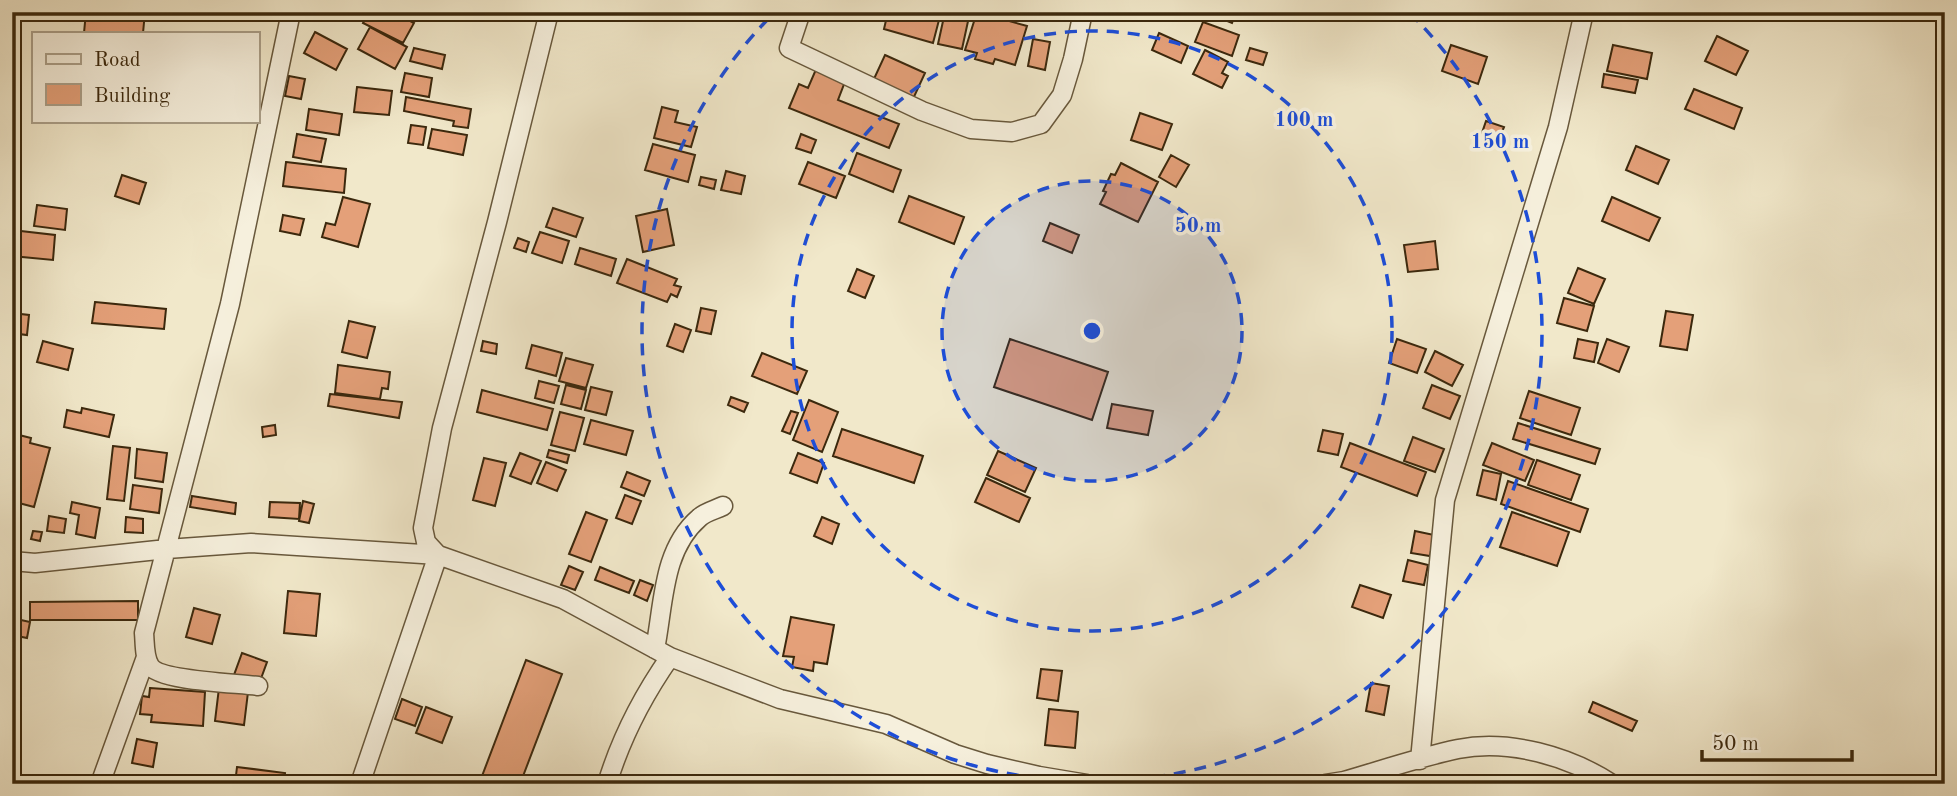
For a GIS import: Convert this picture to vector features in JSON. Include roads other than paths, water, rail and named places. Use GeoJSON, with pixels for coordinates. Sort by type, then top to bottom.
{"type":"FeatureCollection","features":[{"type":"Feature","properties":{"kind":"street"},"geometry":{"type":"LineString","coordinates":[[258,686],[183,679],[161,674],[151,667],[146,657],[144,633],[230,304],[291,12]]}},
{"type":"Feature","properties":{"kind":"street"},"geometry":{"type":"LineString","coordinates":[[438,555],[426,542],[422,528],[442,428],[494,235],[549,12]]}},
{"type":"Feature","properties":{"kind":"street"},"geometry":{"type":"LineString","coordinates":[[801,12],[789,48],[922,111],[971,129],[1012,132],[1041,124],[1062,95],[1083,12]]}},
{"type":"Feature","properties":{"kind":"street"},"geometry":{"type":"LineString","coordinates":[[1420,760],[1445,500],[1558,127],[1584,12]]}},
{"type":"Feature","properties":{"kind":"street"},"geometry":{"type":"LineString","coordinates":[[607,784],[623,737],[651,684],[662,653],[671,556],[683,535],[701,516],[723,506]]}},
{"type":"Feature","properties":{"kind":"street"},"geometry":{"type":"LineString","coordinates":[[12,561],[35,563],[251,543],[438,555],[563,599],[662,653],[780,699],[886,724],[955,754],[987,764],[1087,784]]}},
{"type":"Feature","properties":{"kind":"street"},"geometry":{"type":"LineString","coordinates":[[360,784],[438,555]]}},
{"type":"Feature","properties":{"kind":"street"},"geometry":{"type":"LineString","coordinates":[[100,784],[146,657]]}},
{"type":"Feature","properties":{"kind":"street"},"geometry":{"type":"LineString","coordinates":[[1325,784],[1460,749],[1500,747],[1555,757],[1598,775],[1612,784]]}}]}
